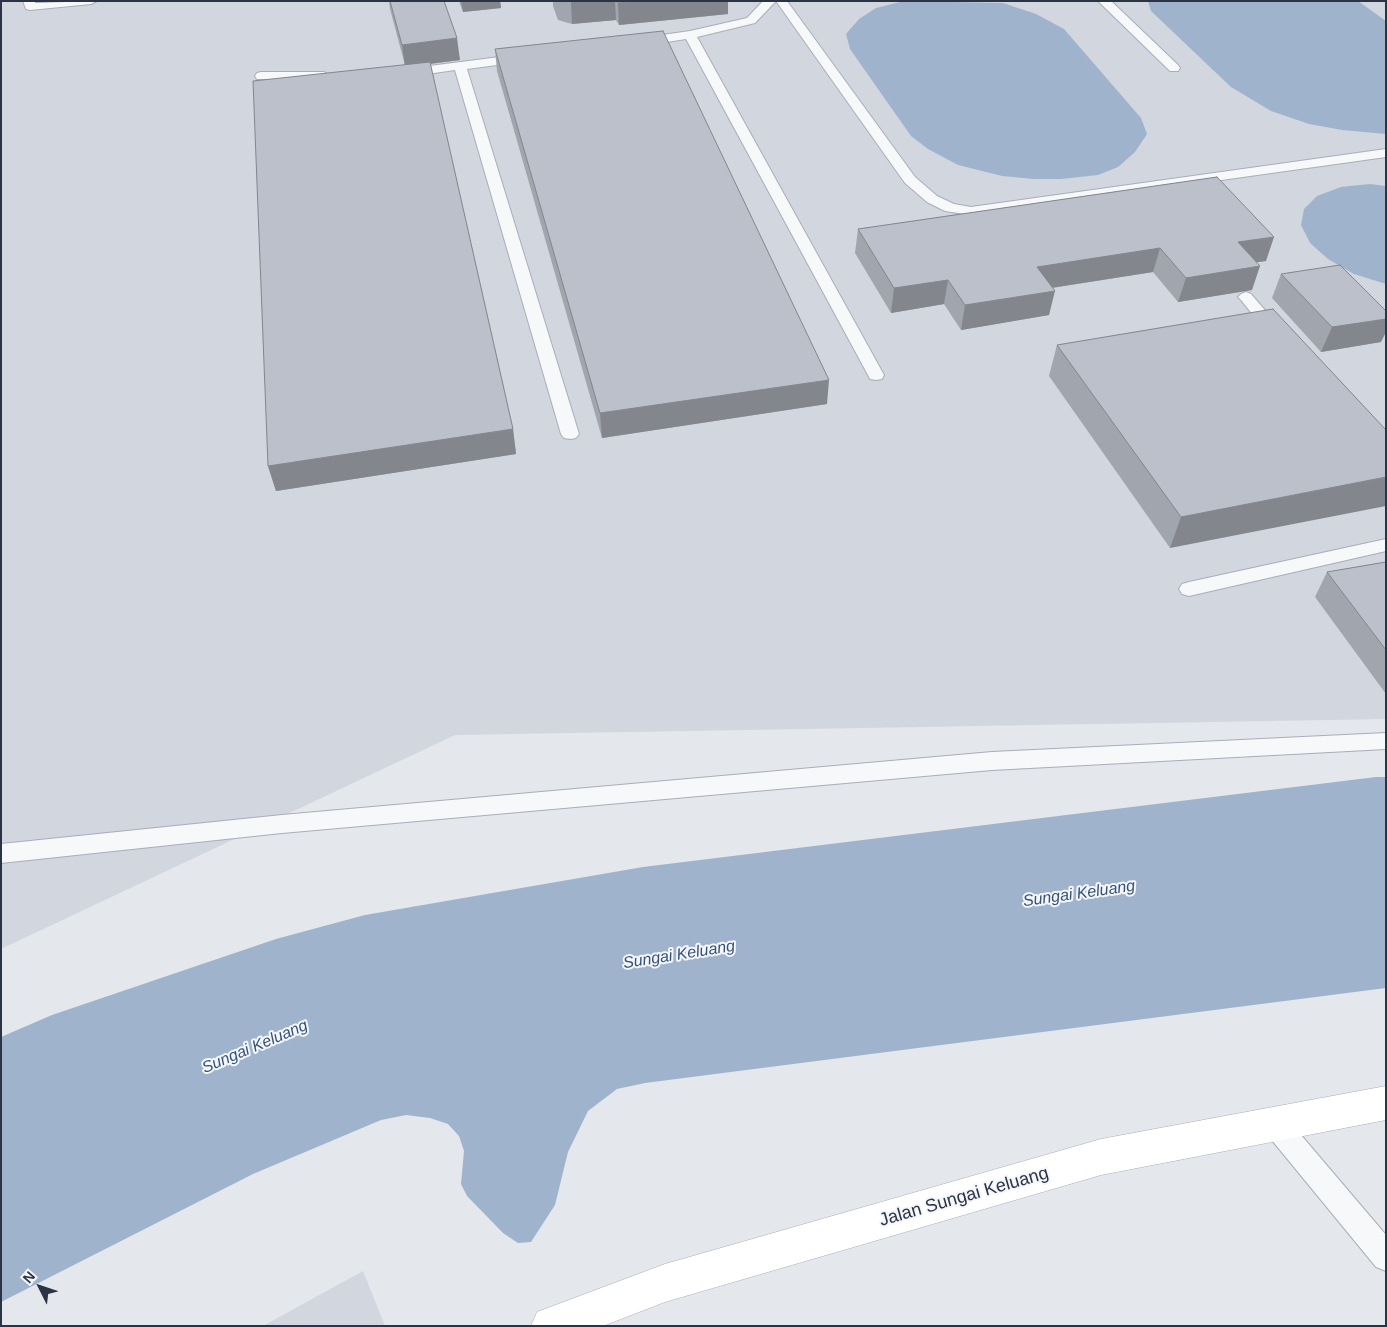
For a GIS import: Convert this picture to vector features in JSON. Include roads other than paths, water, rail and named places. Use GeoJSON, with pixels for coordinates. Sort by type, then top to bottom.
{"type":"FeatureCollection","features":[{"type":"Feature","properties":{"kind":"street","name":"Jalan Sungai Keluang"},"geometry":{"type":"LineString","coordinates":[[551,1326],[665,1284],[1101,1157],[1386,1103]]}},
{"type":"Feature","properties":{"kind":"lane"},"geometry":{"type":"LineString","coordinates":[[29,1],[30,7],[91,1]]}},
{"type":"Feature","properties":{"kind":"lane"},"geometry":{"type":"LineString","coordinates":[[633,43],[690,35],[751,21],[770,1]]}},
{"type":"Feature","properties":{"kind":"lane"},"geometry":{"type":"LineString","coordinates":[[781,1],[910,180],[932,199],[950,208],[971,211],[1386,153]]}},
{"type":"Feature","properties":{"kind":"lane"},"geometry":{"type":"LineString","coordinates":[[1104,1],[1174,68]]}},
{"type":"Feature","properties":{"kind":"lane"},"geometry":{"type":"LineString","coordinates":[[690,35],[876,375]]}},
{"type":"Feature","properties":{"kind":"lane"},"geometry":{"type":"LineString","coordinates":[[392,75],[537,57]]}},
{"type":"Feature","properties":{"kind":"lane"},"geometry":{"type":"LineString","coordinates":[[460,67],[570,434]]}},
{"type":"Feature","properties":{"kind":"lane"},"geometry":{"type":"LineString","coordinates":[[261,76],[336,76]]}},
{"type":"Feature","properties":{"kind":"lane"},"geometry":{"type":"LineString","coordinates":[[1246,297],[1284,341]]}},
{"type":"Feature","properties":{"kind":"lane"},"geometry":{"type":"LineString","coordinates":[[1189,589],[1386,545]]}},
{"type":"Feature","properties":{"kind":"lane"},"geometry":{"type":"LineString","coordinates":[[1,854],[282,824],[982,762],[1386,741]]}},
{"type":"Feature","properties":{"kind":"lane"},"geometry":{"type":"LineString","coordinates":[[1275,1124],[1386,1257]]}},
{"type":"Feature","properties":{"kind":"water"},"geometry":{"type":"Polygon","coordinates":[[[904,1],[1003,3],[1036,14],[1064,29],[1141,118],[1147,134],[1135,152],[1118,167],[1098,175],[1061,179],[1002,176],[958,165],[928,149],[911,136],[850,49],[846,34],[859,19],[876,8],[904,1]]]}},
{"type":"Feature","properties":{"kind":"water"},"geometry":{"type":"Polygon","coordinates":[[[1148,1],[1358,1],[1386,21],[1386,134],[1342,130],[1309,124],[1271,111],[1231,87],[1151,11],[1148,1]]]}},
{"type":"Feature","properties":{"kind":"water"},"geometry":{"type":"Polygon","coordinates":[[[1370,184],[1386,186],[1386,284],[1354,274],[1328,259],[1310,243],[1301,225],[1304,209],[1317,196],[1341,187],[1370,184]]]}},
{"type":"Feature","properties":{"kind":"water","name":"Sungai Keluang"},"geometry":{"type":"Polygon","coordinates":[[[1386,777],[1386,988],[645,1083],[617,1089],[588,1111],[568,1152],[555,1205],[531,1242],[518,1243],[503,1233],[467,1196],[461,1184],[464,1151],[459,1136],[448,1124],[430,1118],[406,1115],[381,1120],[253,1174],[1,1302],[1,1037],[52,1015],[276,939],[365,915],[643,867],[1386,777]]]}}]}
